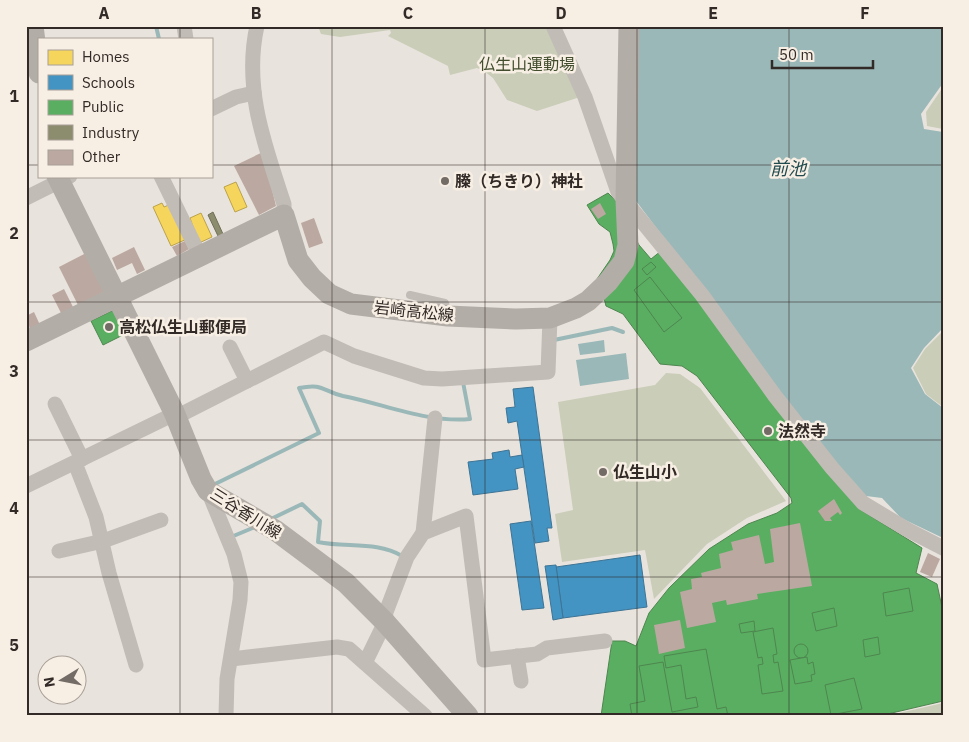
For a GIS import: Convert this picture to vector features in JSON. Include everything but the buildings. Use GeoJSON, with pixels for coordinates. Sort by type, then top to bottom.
{"type":"FeatureCollection","features":[{"type":"Feature","properties":{"kind":"main road"},"geometry":{"type":"LineString","coordinates":[[32,26],[38,66]]}},
{"type":"Feature","properties":{"kind":"main road","name":"岩崎高松線"},"geometry":{"type":"LineString","coordinates":[[284,215],[298,260],[312,278],[329,294],[351,304],[448,316],[550,318],[588,301],[608,282],[624,260],[628,244],[626,200],[629,26]]}},
{"type":"Feature","properties":{"kind":"main road","name":"三谷香川線"},"geometry":{"type":"LineString","coordinates":[[62,178],[208,491],[304,551],[346,583],[385,622],[468,716]]}},
{"type":"Feature","properties":{"kind":"main road"},"geometry":{"type":"LineString","coordinates":[[26,341],[284,215]]}},
{"type":"Feature","properties":{"kind":"street"},"geometry":{"type":"LineString","coordinates":[[257,26],[252,64],[254,93],[260,126],[284,204],[284,215]]}},
{"type":"Feature","properties":{"kind":"street"},"geometry":{"type":"LineString","coordinates":[[553,26],[586,97],[618,192],[702,295],[781,403],[832,468],[863,503],[943,548]]}},
{"type":"Feature","properties":{"kind":"street"},"geometry":{"type":"LineString","coordinates":[[212,109],[236,97],[254,93]]}},
{"type":"Feature","properties":{"kind":"street"},"geometry":{"type":"LineString","coordinates":[[26,198],[62,178]]}},
{"type":"Feature","properties":{"kind":"street"},"geometry":{"type":"LineString","coordinates":[[162,178],[200,256]]}},
{"type":"Feature","properties":{"kind":"street"},"geometry":{"type":"LineString","coordinates":[[26,486],[247,381],[324,342],[354,356],[424,378],[442,379],[548,372],[550,318]]}},
{"type":"Feature","properties":{"kind":"street"},"geometry":{"type":"LineString","coordinates":[[230,347],[247,381]]}},
{"type":"Feature","properties":{"kind":"street"},"geometry":{"type":"LineString","coordinates":[[55,404],[79,461],[103,541],[109,573],[136,666]]}},
{"type":"Feature","properties":{"kind":"street"},"geometry":{"type":"LineString","coordinates":[[365,663],[385,622],[386,612],[407,557],[423,533],[435,418]]}},
{"type":"Feature","properties":{"kind":"street"},"geometry":{"type":"LineString","coordinates":[[208,491],[234,554],[241,582],[226,716]]}},
{"type":"Feature","properties":{"kind":"street"},"geometry":{"type":"LineString","coordinates":[[423,533],[466,516],[484,660],[537,654],[547,648],[605,641]]}},
{"type":"Feature","properties":{"kind":"street"},"geometry":{"type":"LineString","coordinates":[[59,551],[103,541],[161,520]]}},
{"type":"Feature","properties":{"kind":"street"},"geometry":{"type":"LineString","coordinates":[[231,660],[337,647],[349,649],[425,716]]}},
{"type":"Feature","properties":{"kind":"street"},"geometry":{"type":"LineString","coordinates":[[517,656],[521,681]]}},
{"type":"Feature","properties":{"kind":"lane"},"geometry":{"type":"LineString","coordinates":[[410,295],[445,303],[448,316]]}},
{"type":"Feature","properties":{"kind":"green space","name":"仏生山運動場"},"geometry":{"type":"Polygon","coordinates":[[[318,26],[548,26],[580,97],[537,111],[507,100],[493,78],[477,68],[450,75],[448,66],[388,36],[391,33],[390,30],[340,37],[321,34],[318,26]]]}},
{"type":"Feature","properties":{"kind":"green space"},"geometry":{"type":"Polygon","coordinates":[[[943,87],[943,129],[927,126],[926,112],[943,87]]]}},
{"type":"Feature","properties":{"kind":"green space"},"geometry":{"type":"Polygon","coordinates":[[[943,331],[943,407],[926,394],[913,368],[925,349],[943,331]]]}},
{"type":"Feature","properties":{"kind":"green space"},"geometry":{"type":"Polygon","coordinates":[[[666,373],[680,374],[700,388],[786,501],[747,518],[707,544],[654,599],[645,550],[562,562],[555,514],[573,510],[558,402],[655,385],[666,373]]]}},
{"type":"Feature","properties":{"kind":"green space"},"geometry":{"type":"Polygon","coordinates":[[[943,703],[943,716],[886,716],[943,703]]]}},
{"type":"Feature","properties":{"kind":"water","name":"前池"},"geometry":{"type":"Polygon","coordinates":[[[633,26],[943,26],[943,83],[921,114],[924,129],[943,132],[943,328],[924,348],[911,368],[925,394],[943,408],[943,538],[901,518],[882,498],[858,495],[630,193],[633,26]]]}},
{"type":"Feature","properties":{"kind":"water"},"geometry":{"type":"Polygon","coordinates":[[[604,340],[605,352],[580,355],[578,344],[604,340]]]}},
{"type":"Feature","properties":{"kind":"water"},"geometry":{"type":"Polygon","coordinates":[[[626,353],[629,379],[580,386],[576,360],[626,353]]]}},
{"type":"Feature","properties":{"kind":"waterway"},"geometry":{"type":"LineString","coordinates":[[156,26],[159,38]]}},
{"type":"Feature","properties":{"kind":"waterway"},"geometry":{"type":"LineString","coordinates":[[554,340],[612,328],[623,332]]}},
{"type":"Feature","properties":{"kind":"waterway"},"geometry":{"type":"LineString","coordinates":[[213,485],[319,433],[299,388],[318,387],[343,396],[422,416],[470,419],[463,382]]}},
{"type":"Feature","properties":{"kind":"waterway"},"geometry":{"type":"LineString","coordinates":[[271,519],[302,504],[320,521],[318,542],[382,548],[402,556]]}},
{"type":"Feature","properties":{"kind":"waterway"},"geometry":{"type":"LineString","coordinates":[[231,537],[255,527]]}},
{"type":"Feature","properties":{"kind":"place","name":"榺（ちきり）神社"},"geometry":{"type":"Point","coordinates":[445,181]}},
{"type":"Feature","properties":{"kind":"place","name":"高松仏生山郵便局"},"geometry":{"type":"Point","coordinates":[109,327]}},
{"type":"Feature","properties":{"kind":"place","name":"法然寺"},"geometry":{"type":"Point","coordinates":[768,431]}},
{"type":"Feature","properties":{"kind":"place","name":"仏生山小"},"geometry":{"type":"Point","coordinates":[603,472]}}]}
